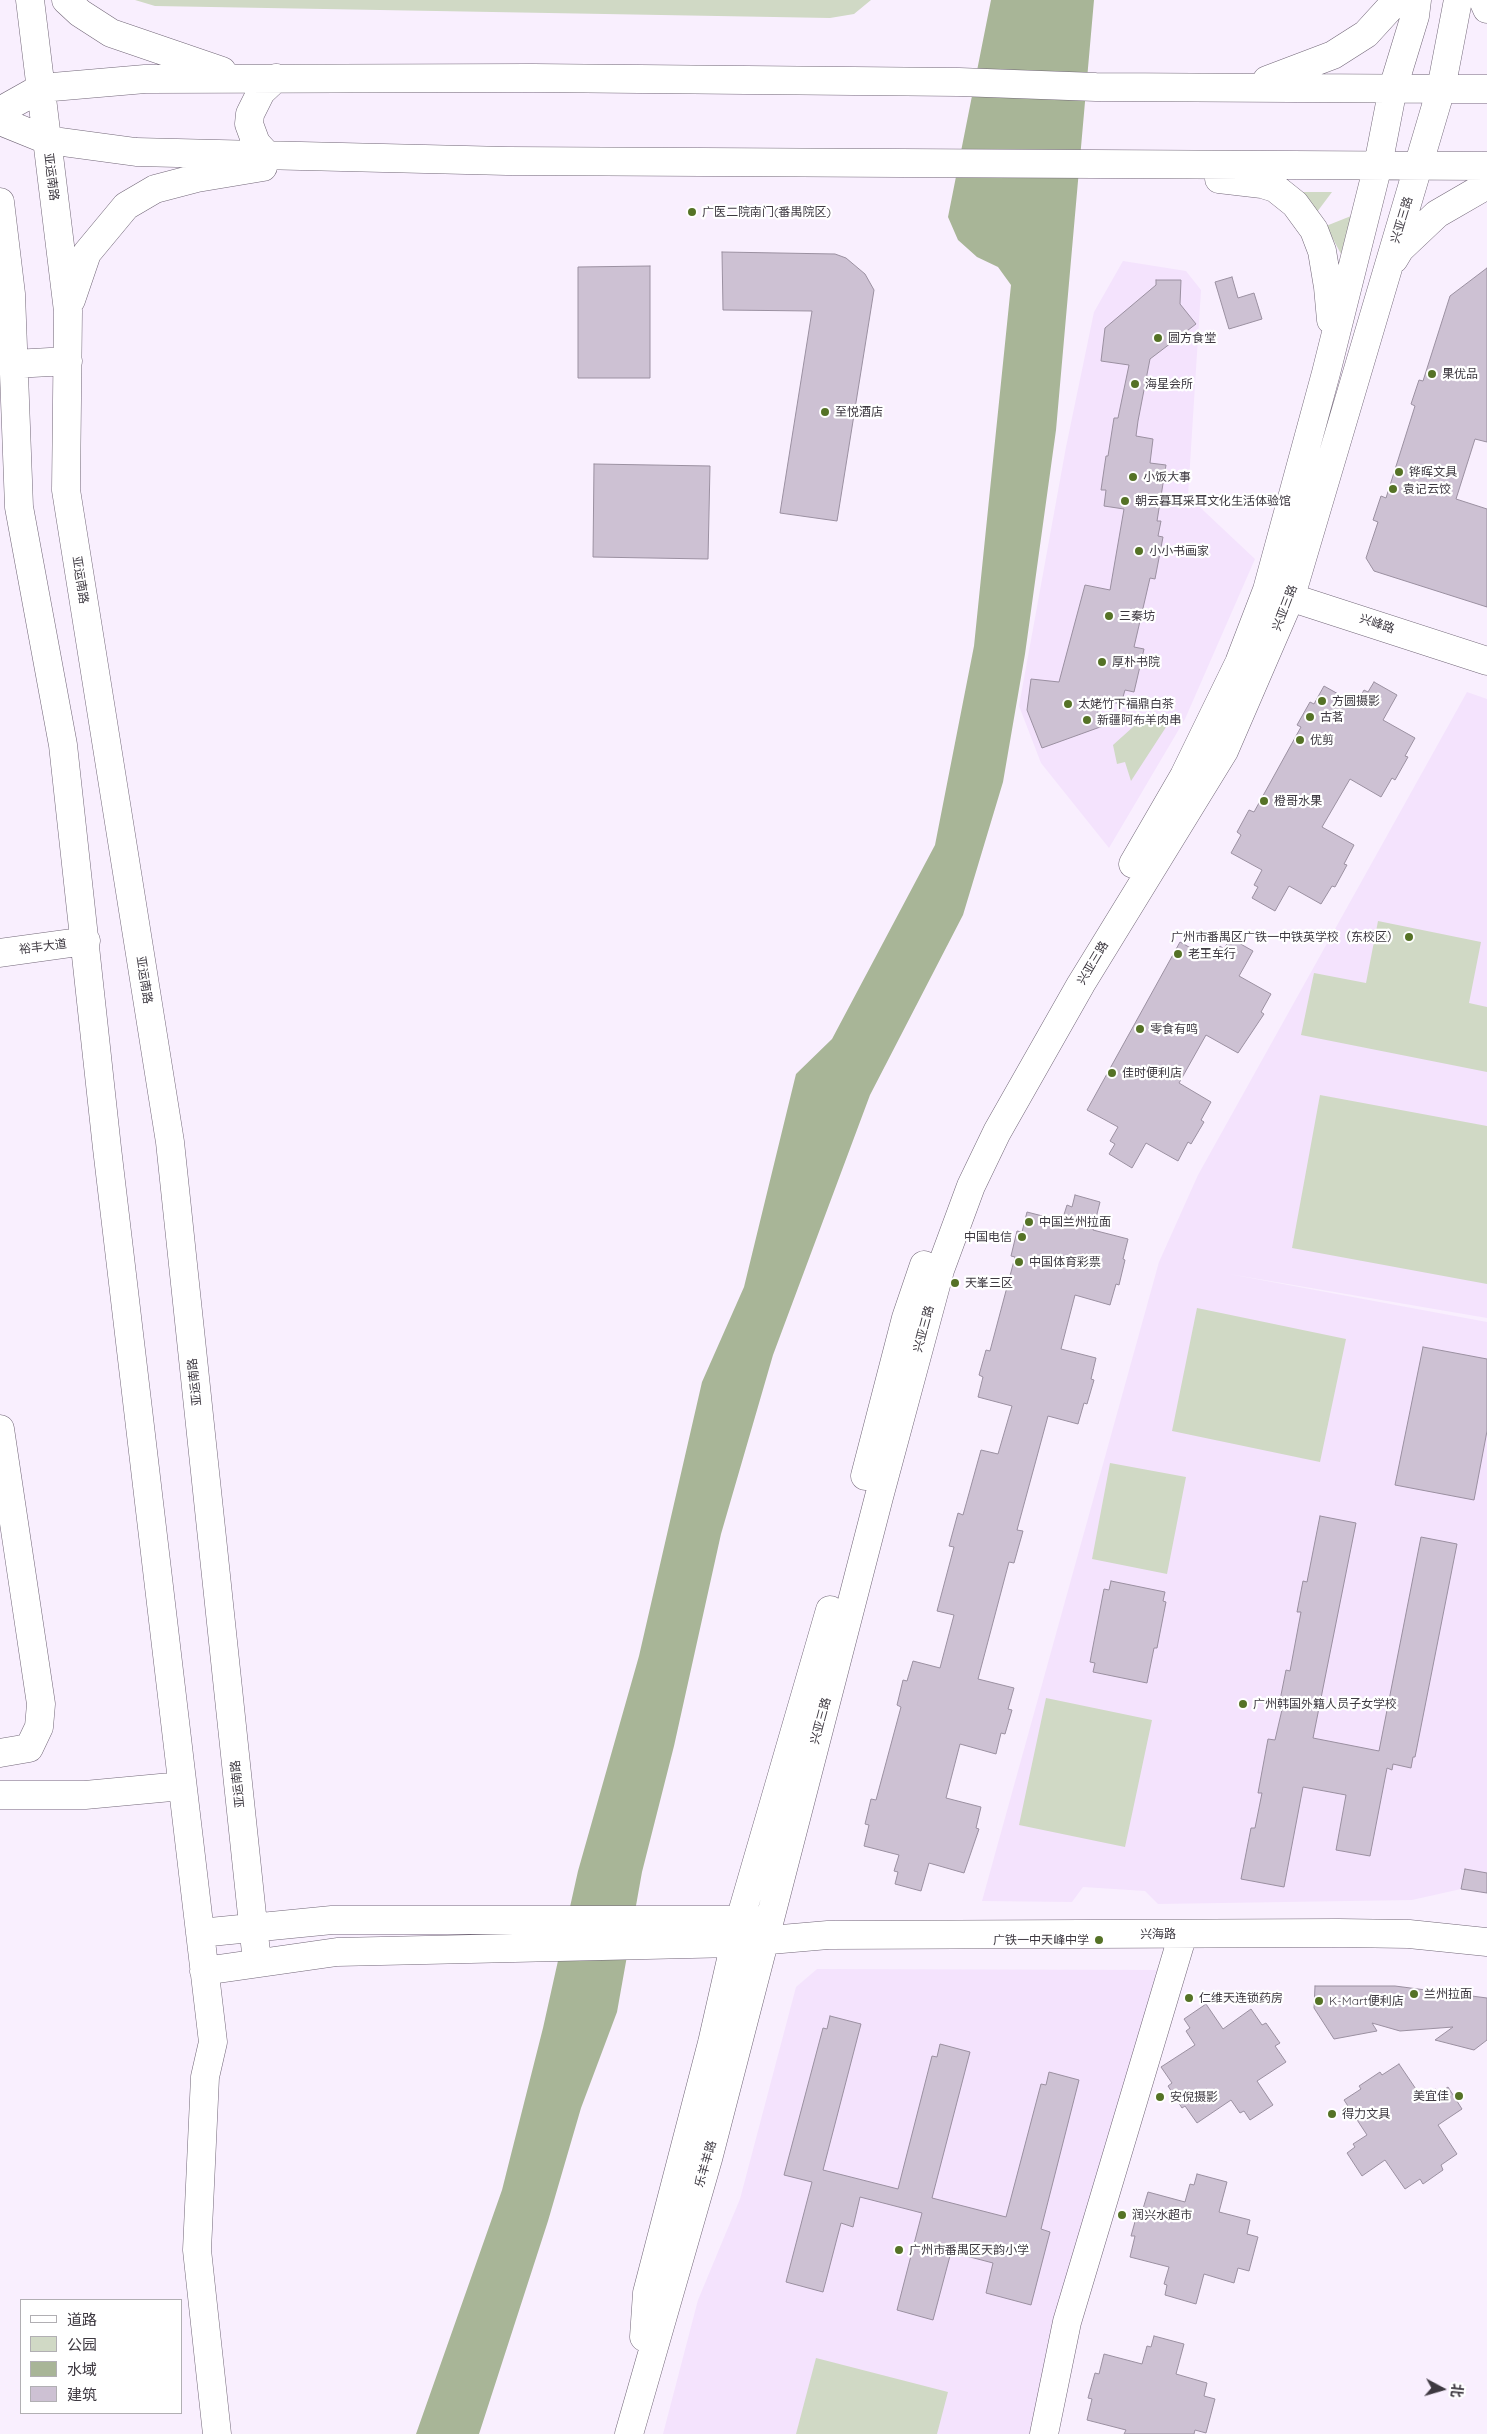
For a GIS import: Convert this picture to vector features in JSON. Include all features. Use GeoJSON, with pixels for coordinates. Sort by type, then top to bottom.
{"type":"FeatureCollection","features":[{"type":"Feature","properties":{"kind":"street","name":"亚运南路"},"geometry":{"type":"LineString","coordinates":[[30,0],[68,311],[66,490],[170,1142],[257,1962]]}},
{"type":"Feature","properties":{"kind":"street"},"geometry":{"type":"LineString","coordinates":[[66,0],[80,13],[112,33],[242,78]]}},
{"type":"Feature","properties":{"kind":"street"},"geometry":{"type":"LineString","coordinates":[[1224,87],[1274,80],[1333,55],[1366,34],[1397,0]]}},
{"type":"Feature","properties":{"kind":"street","name":"兴亚三路"},"geometry":{"type":"LineString","coordinates":[[738,1932],[826,1627],[906,1318],[942,1213],[984,1121],[1184,776],[1239,663],[1279,593],[1326,373],[1378,166],[1393,88],[1415,16],[1417,0]]}},
{"type":"Feature","properties":{"kind":"street","name":"兴亚三路"},"geometry":{"type":"LineString","coordinates":[[767,1931],[940,1270],[971,1186],[997,1132],[1081,984],[1224,751],[1279,593],[1383,280],[1441,88],[1458,0]]}},
{"type":"Feature","properties":{"kind":"street"},"geometry":{"type":"LineString","coordinates":[[1483,0],[1487,10]]}},
{"type":"Feature","properties":{"kind":"street"},"geometry":{"type":"LineString","coordinates":[[0,111],[41,88],[145,78],[960,82],[1096,87],[1487,89]]}},
{"type":"Feature","properties":{"kind":"street"},"geometry":{"type":"LineString","coordinates":[[266,155],[256,142],[249,124],[250,114],[261,92],[276,78]]}},
{"type":"Feature","properties":{"kind":"street"},"geometry":{"type":"LineString","coordinates":[[0,121],[47,140],[136,152],[517,161],[1487,166]]}},
{"type":"Feature","properties":{"kind":"street"},"geometry":{"type":"LineString","coordinates":[[68,311],[78,274],[87,253],[126,206],[155,189],[197,178],[324,156]]}},
{"type":"Feature","properties":{"kind":"street"},"geometry":{"type":"LineString","coordinates":[[1165,164],[1180,172],[1205,178],[1262,184],[1274,188],[1295,204],[1314,230],[1322,251],[1331,316],[1326,373]]}},
{"type":"Feature","properties":{"kind":"street"},"geometry":{"type":"LineString","coordinates":[[1383,280],[1400,249],[1422,227],[1437,214],[1487,185]]}},
{"type":"Feature","properties":{"kind":"street"},"geometry":{"type":"LineString","coordinates":[[0,202],[11,294],[19,506],[63,745],[86,941],[107,1148],[213,2042],[205,2077],[197,2250],[216,2434]]}},
{"type":"Feature","properties":{"kind":"street"},"geometry":{"type":"LineString","coordinates":[[14,364],[68,360]]}},
{"type":"Feature","properties":{"kind":"street","name":"兴峰路"},"geometry":{"type":"LineString","coordinates":[[1279,593],[1487,661]]}},
{"type":"Feature","properties":{"kind":"street","name":"裕丰大道"},"geometry":{"type":"LineString","coordinates":[[0,953],[86,941]]}},
{"type":"Feature","properties":{"kind":"street"},"geometry":{"type":"LineString","coordinates":[[0,1429],[3,1466],[41,1704],[39,1727],[29,1748],[0,1753]]}},
{"type":"Feature","properties":{"kind":"street"},"geometry":{"type":"LineString","coordinates":[[0,1795],[85,1795],[182,1786]]}},
{"type":"Feature","properties":{"kind":"street"},"geometry":{"type":"LineString","coordinates":[[200,1933],[332,1920],[529,1920],[672,1933]]}},
{"type":"Feature","properties":{"kind":"street","name":"兴海路"},"geometry":{"type":"LineString","coordinates":[[672,1933],[767,1931],[828,1935],[1409,1934],[1487,1942]]}},
{"type":"Feature","properties":{"kind":"street","name":"乐羊羊路"},"geometry":{"type":"LineString","coordinates":[[629,2434],[708,2160],[767,1931]]}},
{"type":"Feature","properties":{"kind":"street","name":"乐羊羊路"},"geometry":{"type":"LineString","coordinates":[[642,2384],[647,2294],[712,2042],[738,1932]]}},
{"type":"Feature","properties":{"kind":"street"},"geometry":{"type":"LineString","coordinates":[[204,1971],[337,1952],[527,1948],[672,1933]]}},
{"type":"Feature","properties":{"kind":"street"},"geometry":{"type":"LineString","coordinates":[[1044,2434],[1067,2322],[1183,1934]]}},
{"type":"Feature","properties":{"kind":"shaded area"},"geometry":{"type":"Polygon","coordinates":[[[1123,261],[1186,271],[1201,290],[1188,496],[1255,559],[1185,719],[1109,848],[1041,763],[1019,706],[1066,447],[1094,312],[1123,261]]]}},
{"type":"Feature","properties":{"kind":"shaded area","name":"广州韩国外籍人员子女学校"},"geometry":{"type":"Polygon","coordinates":[[[1467,692],[1487,699],[1487,1318],[1229,1274],[1487,1322],[1487,1893],[1461,1889],[1412,1900],[1158,1904],[1145,1891],[1083,1887],[1072,1902],[982,1901],[1159,1262],[1198,1175],[1467,692]]]}},
{"type":"Feature","properties":{"kind":"shaded area","name":"广州市番禺区天韵小学"},"geometry":{"type":"Polygon","coordinates":[[[817,1969],[1162,1970],[1031,2434],[663,2434],[698,2300],[740,2199],[796,1987],[817,1969]]]}},
{"type":"Feature","properties":{"kind":"green space"},"geometry":{"type":"Polygon","coordinates":[[[135,0],[871,0],[854,14],[830,18],[155,6],[135,0]]]}},
{"type":"Feature","properties":{"kind":"green space"},"geometry":{"type":"Polygon","coordinates":[[[1294,192],[1332,192],[1317,212],[1294,192]]]}},
{"type":"Feature","properties":{"kind":"green space"},"geometry":{"type":"Polygon","coordinates":[[[1351,216],[1341,254],[1326,226],[1351,216]]]}},
{"type":"Feature","properties":{"kind":"green space"},"geometry":{"type":"Polygon","coordinates":[[[1143,718],[1168,724],[1131,781],[1125,762],[1117,764],[1113,745],[1143,718]]]}},
{"type":"Feature","properties":{"kind":"green space"},"geometry":{"type":"Polygon","coordinates":[[[1378,921],[1481,942],[1469,1003],[1487,1007],[1487,1072],[1301,1035],[1314,973],[1366,983],[1378,921]]]}},
{"type":"Feature","properties":{"kind":"green space"},"geometry":{"type":"Polygon","coordinates":[[[1320,1095],[1487,1126],[1487,1284],[1292,1248],[1320,1095]]]}},
{"type":"Feature","properties":{"kind":"green space"},"geometry":{"type":"Polygon","coordinates":[[[1197,1308],[1346,1339],[1320,1462],[1172,1431],[1197,1308]]]}},
{"type":"Feature","properties":{"kind":"green space"},"geometry":{"type":"Polygon","coordinates":[[[1110,1463],[1186,1477],[1167,1574],[1092,1559],[1110,1463]]]}},
{"type":"Feature","properties":{"kind":"green space"},"geometry":{"type":"Polygon","coordinates":[[[1046,1698],[1152,1720],[1125,1847],[1019,1825],[1046,1698]]]}},
{"type":"Feature","properties":{"kind":"green space"},"geometry":{"type":"Polygon","coordinates":[[[816,2358],[948,2392],[937,2434],[796,2434],[816,2358]]]}},
{"type":"Feature","properties":{"kind":"water"},"geometry":{"type":"Polygon","coordinates":[[[991,0],[1094,0],[1056,430],[1025,654],[1003,782],[963,915],[870,1095],[773,1355],[721,1534],[674,1746],[642,1872],[617,2012],[581,2108],[548,2221],[479,2434],[416,2434],[502,2190],[543,2028],[578,1871],[639,1656],[702,1382],[744,1287],[796,1074],[832,1039],[935,845],[974,646],[1011,285],[998,267],[977,257],[958,240],[948,217],[991,0]]]}},
{"type":"Feature","properties":{"kind":"building","name":"至悦酒店"},"geometry":{"type":"Polygon","coordinates":[[[722,252],[835,254],[846,258],[865,274],[874,290],[837,521],[780,513],[812,311],[723,310],[722,252]]]}},
{"type":"Feature","properties":{"kind":"building"},"geometry":{"type":"Polygon","coordinates":[[[650,266],[650,378],[578,378],[578,267],[650,266]]]}},
{"type":"Feature","properties":{"kind":"building"},"geometry":{"type":"Polygon","coordinates":[[[1487,268],[1487,442],[1475,439],[1456,499],[1487,509],[1487,607],[1374,571],[1366,558],[1378,522],[1373,520],[1381,496],[1386,498],[1415,406],[1411,404],[1419,380],[1423,381],[1450,296],[1487,268]]]}},
{"type":"Feature","properties":{"kind":"building"},"geometry":{"type":"Polygon","coordinates":[[[1232,277],[1238,298],[1254,293],[1262,319],[1229,329],[1215,282],[1232,277]]]}},
{"type":"Feature","properties":{"kind":"building"},"geometry":{"type":"Polygon","coordinates":[[[1156,280],[1181,280],[1180,304],[1196,324],[1150,359],[1138,421],[1136,436],[1153,439],[1150,463],[1166,465],[1157,521],[1161,521],[1158,536],[1163,537],[1155,579],[1150,578],[1134,647],[1144,649],[1134,692],[1125,690],[1121,704],[1093,698],[1103,726],[1042,748],[1027,710],[1031,679],[1059,682],[1085,585],[1110,590],[1124,509],[1104,506],[1106,490],[1101,490],[1114,418],[1118,418],[1129,365],[1101,361],[1105,328],[1156,285],[1156,280]]]}},
{"type":"Feature","properties":{"kind":"building"},"geometry":{"type":"Polygon","coordinates":[[[594,464],[710,466],[708,559],[593,557],[594,464]]]}},
{"type":"Feature","properties":{"kind":"building"},"geometry":{"type":"Polygon","coordinates":[[[1374,682],[1397,695],[1383,720],[1415,738],[1405,756],[1408,757],[1395,780],[1392,778],[1381,797],[1350,779],[1322,827],[1354,845],[1344,864],[1347,865],[1335,887],[1332,886],[1321,904],[1289,886],[1275,911],[1252,898],[1258,887],[1254,885],[1262,870],[1231,853],[1241,835],[1237,832],[1249,810],[1254,812],[1301,727],[1297,725],[1310,702],[1314,704],[1324,686],[1356,704],[1364,690],[1368,692],[1374,682]]]}},
{"type":"Feature","properties":{"kind":"building"},"geometry":{"type":"Polygon","coordinates":[[[1230,938],[1253,951],[1239,976],[1271,994],[1261,1012],[1264,1014],[1238,1053],[1206,1035],[1179,1083],[1211,1102],[1201,1120],[1204,1122],[1191,1144],[1188,1142],[1178,1161],[1146,1143],[1132,1168],[1109,1154],[1115,1144],[1110,1141],[1118,1127],[1087,1110],[1180,942],[1212,960],[1220,946],[1224,949],[1230,938]]]}},
{"type":"Feature","properties":{"kind":"building"},"geometry":{"type":"Polygon","coordinates":[[[1075,1195],[1100,1202],[1093,1230],[1128,1239],[1123,1259],[1125,1260],[1119,1285],[1116,1284],[1110,1305],[1075,1295],[1061,1349],[1096,1358],[1091,1379],[1094,1380],[1087,1404],[1084,1403],[1078,1424],[1048,1416],[1017,1530],[1023,1531],[1014,1563],[1009,1562],[978,1679],[1014,1688],[1008,1709],[1012,1710],[1005,1734],[1001,1733],[996,1754],[960,1744],[946,1798],[981,1807],[976,1828],[979,1829],[964,1873],[929,1863],[921,1891],[895,1884],[898,1872],[894,1871],[899,1855],[864,1846],[869,1825],[865,1824],[871,1799],[876,1800],[901,1707],[897,1705],[903,1680],[907,1681],[913,1661],[940,1668],[954,1615],[937,1611],[954,1547],[949,1546],[958,1513],[963,1515],[981,1450],[998,1454],[1012,1406],[978,1397],[983,1377],[979,1375],[986,1350],[990,1351],[1015,1257],[1011,1256],[1017,1231],[1022,1232],[1027,1212],[1062,1221],[1067,1205],[1072,1207],[1075,1195]]]}},
{"type":"Feature","properties":{"kind":"building"},"geometry":{"type":"Polygon","coordinates":[[[1423,1347],[1487,1359],[1487,1431],[1474,1500],[1395,1485],[1423,1347]]]}},
{"type":"Feature","properties":{"kind":"building"},"geometry":{"type":"Polygon","coordinates":[[[1320,1516],[1356,1523],[1313,1738],[1379,1751],[1421,1537],[1457,1544],[1415,1757],[1413,1757],[1411,1768],[1393,1764],[1392,1770],[1387,1768],[1370,1856],[1336,1850],[1346,1795],[1303,1787],[1284,1887],[1241,1879],[1251,1828],[1255,1828],[1262,1793],[1258,1793],[1268,1739],[1275,1740],[1284,1701],[1280,1700],[1286,1670],[1290,1671],[1301,1612],[1297,1612],[1303,1581],[1307,1582],[1320,1516]]]}},
{"type":"Feature","properties":{"kind":"building"},"geometry":{"type":"Polygon","coordinates":[[[1111,1581],[1165,1592],[1163,1601],[1166,1602],[1157,1648],[1154,1648],[1147,1683],[1093,1672],[1095,1663],[1090,1662],[1104,1589],[1109,1590],[1111,1581]]]}},
{"type":"Feature","properties":{"kind":"building"},"geometry":{"type":"Polygon","coordinates":[[[1465,1869],[1487,1873],[1487,1893],[1461,1889],[1465,1869]]]}},
{"type":"Feature","properties":{"kind":"building"},"geometry":{"type":"Polygon","coordinates":[[[1315,1986],[1395,1986],[1487,1998],[1487,2040],[1474,2050],[1435,2040],[1453,2027],[1400,2031],[1372,2023],[1377,2031],[1334,2039],[1314,2008],[1315,1986]]]}},
{"type":"Feature","properties":{"kind":"building"},"geometry":{"type":"Polygon","coordinates":[[[1206,2004],[1223,2029],[1251,2009],[1262,2025],[1266,2023],[1280,2043],[1275,2046],[1286,2062],[1257,2081],[1273,2105],[1250,2120],[1244,2111],[1240,2113],[1231,2100],[1197,2123],[1185,2106],[1182,2108],[1168,2086],[1172,2083],[1161,2067],[1195,2045],[1186,2031],[1190,2028],[1184,2019],[1206,2004]]]}},
{"type":"Feature","properties":{"kind":"building"},"geometry":{"type":"Polygon","coordinates":[[[830,2016],[861,2024],[823,2170],[898,2189],[932,2056],[937,2057],[940,2044],[970,2052],[932,2198],[1006,2217],[1041,2084],[1046,2085],[1049,2072],[1079,2080],[1041,2229],[1050,2232],[1031,2305],[986,2293],[993,2263],[951,2252],[933,2320],[897,2310],[922,2213],[860,2197],[853,2227],[841,2223],[823,2292],[786,2282],[812,2182],[784,2175],[823,2028],[827,2029],[830,2016]]]}},
{"type":"Feature","properties":{"kind":"building"},"geometry":{"type":"Polygon","coordinates":[[[1399,2064],[1422,2098],[1436,2089],[1439,2093],[1448,2087],[1462,2109],[1438,2125],[1457,2154],[1441,2165],[1443,2170],[1423,2184],[1420,2179],[1405,2189],[1385,2160],[1362,2176],[1347,2153],[1355,2147],[1353,2144],[1367,2135],[1344,2100],[1361,2089],[1359,2086],[1380,2072],[1382,2075],[1399,2064]]]}},
{"type":"Feature","properties":{"kind":"building"},"geometry":{"type":"Polygon","coordinates":[[[1197,2174],[1227,2182],[1219,2212],[1250,2220],[1247,2234],[1258,2237],[1249,2271],[1238,2268],[1234,2283],[1204,2274],[1196,2304],[1165,2295],[1167,2285],[1164,2284],[1169,2267],[1130,2257],[1135,2236],[1131,2236],[1138,2211],[1142,2212],[1148,2192],[1185,2202],[1190,2184],[1194,2185],[1197,2174]]]}},
{"type":"Feature","properties":{"kind":"building"},"geometry":{"type":"Polygon","coordinates":[[[1154,2336],[1184,2344],[1176,2374],[1207,2383],[1204,2396],[1215,2399],[1206,2433],[1195,2430],[1194,2434],[1124,2434],[1126,2430],[1087,2420],[1092,2399],[1088,2398],[1095,2373],[1099,2374],[1104,2354],[1142,2364],[1147,2346],[1151,2347],[1154,2336]]]}},
{"type":"Feature","properties":{"kind":"place","name":"广医二院南门(番禺院区)"},"geometry":{"type":"Point","coordinates":[692,212]}},
{"type":"Feature","properties":{"kind":"place","name":"圆方食堂"},"geometry":{"type":"Point","coordinates":[1158,338]}},
{"type":"Feature","properties":{"kind":"place","name":"果优品"},"geometry":{"type":"Point","coordinates":[1432,374]}},
{"type":"Feature","properties":{"kind":"place","name":"海星会所"},"geometry":{"type":"Point","coordinates":[1135,384]}},
{"type":"Feature","properties":{"kind":"place","name":"至悦酒店"},"geometry":{"type":"Point","coordinates":[825,412]}},
{"type":"Feature","properties":{"kind":"place","name":"铧晖文具"},"geometry":{"type":"Point","coordinates":[1399,472]}},
{"type":"Feature","properties":{"kind":"place","name":"小饭大事"},"geometry":{"type":"Point","coordinates":[1133,477]}},
{"type":"Feature","properties":{"kind":"place","name":"袁记云饺"},"geometry":{"type":"Point","coordinates":[1393,489]}},
{"type":"Feature","properties":{"kind":"place","name":"朝云暮耳采耳文化生活体验馆"},"geometry":{"type":"Point","coordinates":[1125,501]}},
{"type":"Feature","properties":{"kind":"place","name":"小小书画家"},"geometry":{"type":"Point","coordinates":[1139,551]}},
{"type":"Feature","properties":{"kind":"place","name":"三秦坊"},"geometry":{"type":"Point","coordinates":[1109,616]}},
{"type":"Feature","properties":{"kind":"place","name":"厚朴书院"},"geometry":{"type":"Point","coordinates":[1102,662]}},
{"type":"Feature","properties":{"kind":"place","name":"方圆摄影"},"geometry":{"type":"Point","coordinates":[1322,701]}},
{"type":"Feature","properties":{"kind":"place","name":"太姥竹下福鼎白茶"},"geometry":{"type":"Point","coordinates":[1068,704]}},
{"type":"Feature","properties":{"kind":"place","name":"古茗"},"geometry":{"type":"Point","coordinates":[1310,717]}},
{"type":"Feature","properties":{"kind":"place","name":"新疆阿布羊肉串"},"geometry":{"type":"Point","coordinates":[1087,720]}},
{"type":"Feature","properties":{"kind":"place","name":"优剪"},"geometry":{"type":"Point","coordinates":[1300,740]}},
{"type":"Feature","properties":{"kind":"place","name":"橙哥水果"},"geometry":{"type":"Point","coordinates":[1264,801]}},
{"type":"Feature","properties":{"kind":"place","name":"广州市番禺区广铁一中铁英学校（东校区）"},"geometry":{"type":"Point","coordinates":[1409,937]}},
{"type":"Feature","properties":{"kind":"place","name":"老王车行"},"geometry":{"type":"Point","coordinates":[1178,954]}},
{"type":"Feature","properties":{"kind":"place","name":"零食有鸣"},"geometry":{"type":"Point","coordinates":[1140,1029]}},
{"type":"Feature","properties":{"kind":"place","name":"佳时便利店"},"geometry":{"type":"Point","coordinates":[1112,1073]}},
{"type":"Feature","properties":{"kind":"place","name":"中国兰州拉面"},"geometry":{"type":"Point","coordinates":[1029,1222]}},
{"type":"Feature","properties":{"kind":"place","name":"中国电信"},"geometry":{"type":"Point","coordinates":[1022,1237]}},
{"type":"Feature","properties":{"kind":"place","name":"中国体育彩票"},"geometry":{"type":"Point","coordinates":[1019,1262]}},
{"type":"Feature","properties":{"kind":"place","name":"天峯三区"},"geometry":{"type":"Point","coordinates":[955,1283]}},
{"type":"Feature","properties":{"kind":"place","name":"广州韩国外籍人员子女学校"},"geometry":{"type":"Point","coordinates":[1243,1704]}},
{"type":"Feature","properties":{"kind":"place","name":"广铁一中天峰中学"},"geometry":{"type":"Point","coordinates":[1099,1940]}},
{"type":"Feature","properties":{"kind":"place","name":"兰州拉面"},"geometry":{"type":"Point","coordinates":[1414,1994]}},
{"type":"Feature","properties":{"kind":"place","name":"仁维天连锁药房"},"geometry":{"type":"Point","coordinates":[1189,1998]}},
{"type":"Feature","properties":{"kind":"place","name":"K-Mart便利店"},"geometry":{"type":"Point","coordinates":[1319,2001]}},
{"type":"Feature","properties":{"kind":"place","name":"美宜佳"},"geometry":{"type":"Point","coordinates":[1459,2096]}},
{"type":"Feature","properties":{"kind":"place","name":"安倪摄影"},"geometry":{"type":"Point","coordinates":[1160,2097]}},
{"type":"Feature","properties":{"kind":"place","name":"得力文具"},"geometry":{"type":"Point","coordinates":[1332,2114]}},
{"type":"Feature","properties":{"kind":"place","name":"润兴水超市"},"geometry":{"type":"Point","coordinates":[1122,2215]}},
{"type":"Feature","properties":{"kind":"place","name":"广州市番禺区天韵小学"},"geometry":{"type":"Point","coordinates":[899,2250]}}]}
